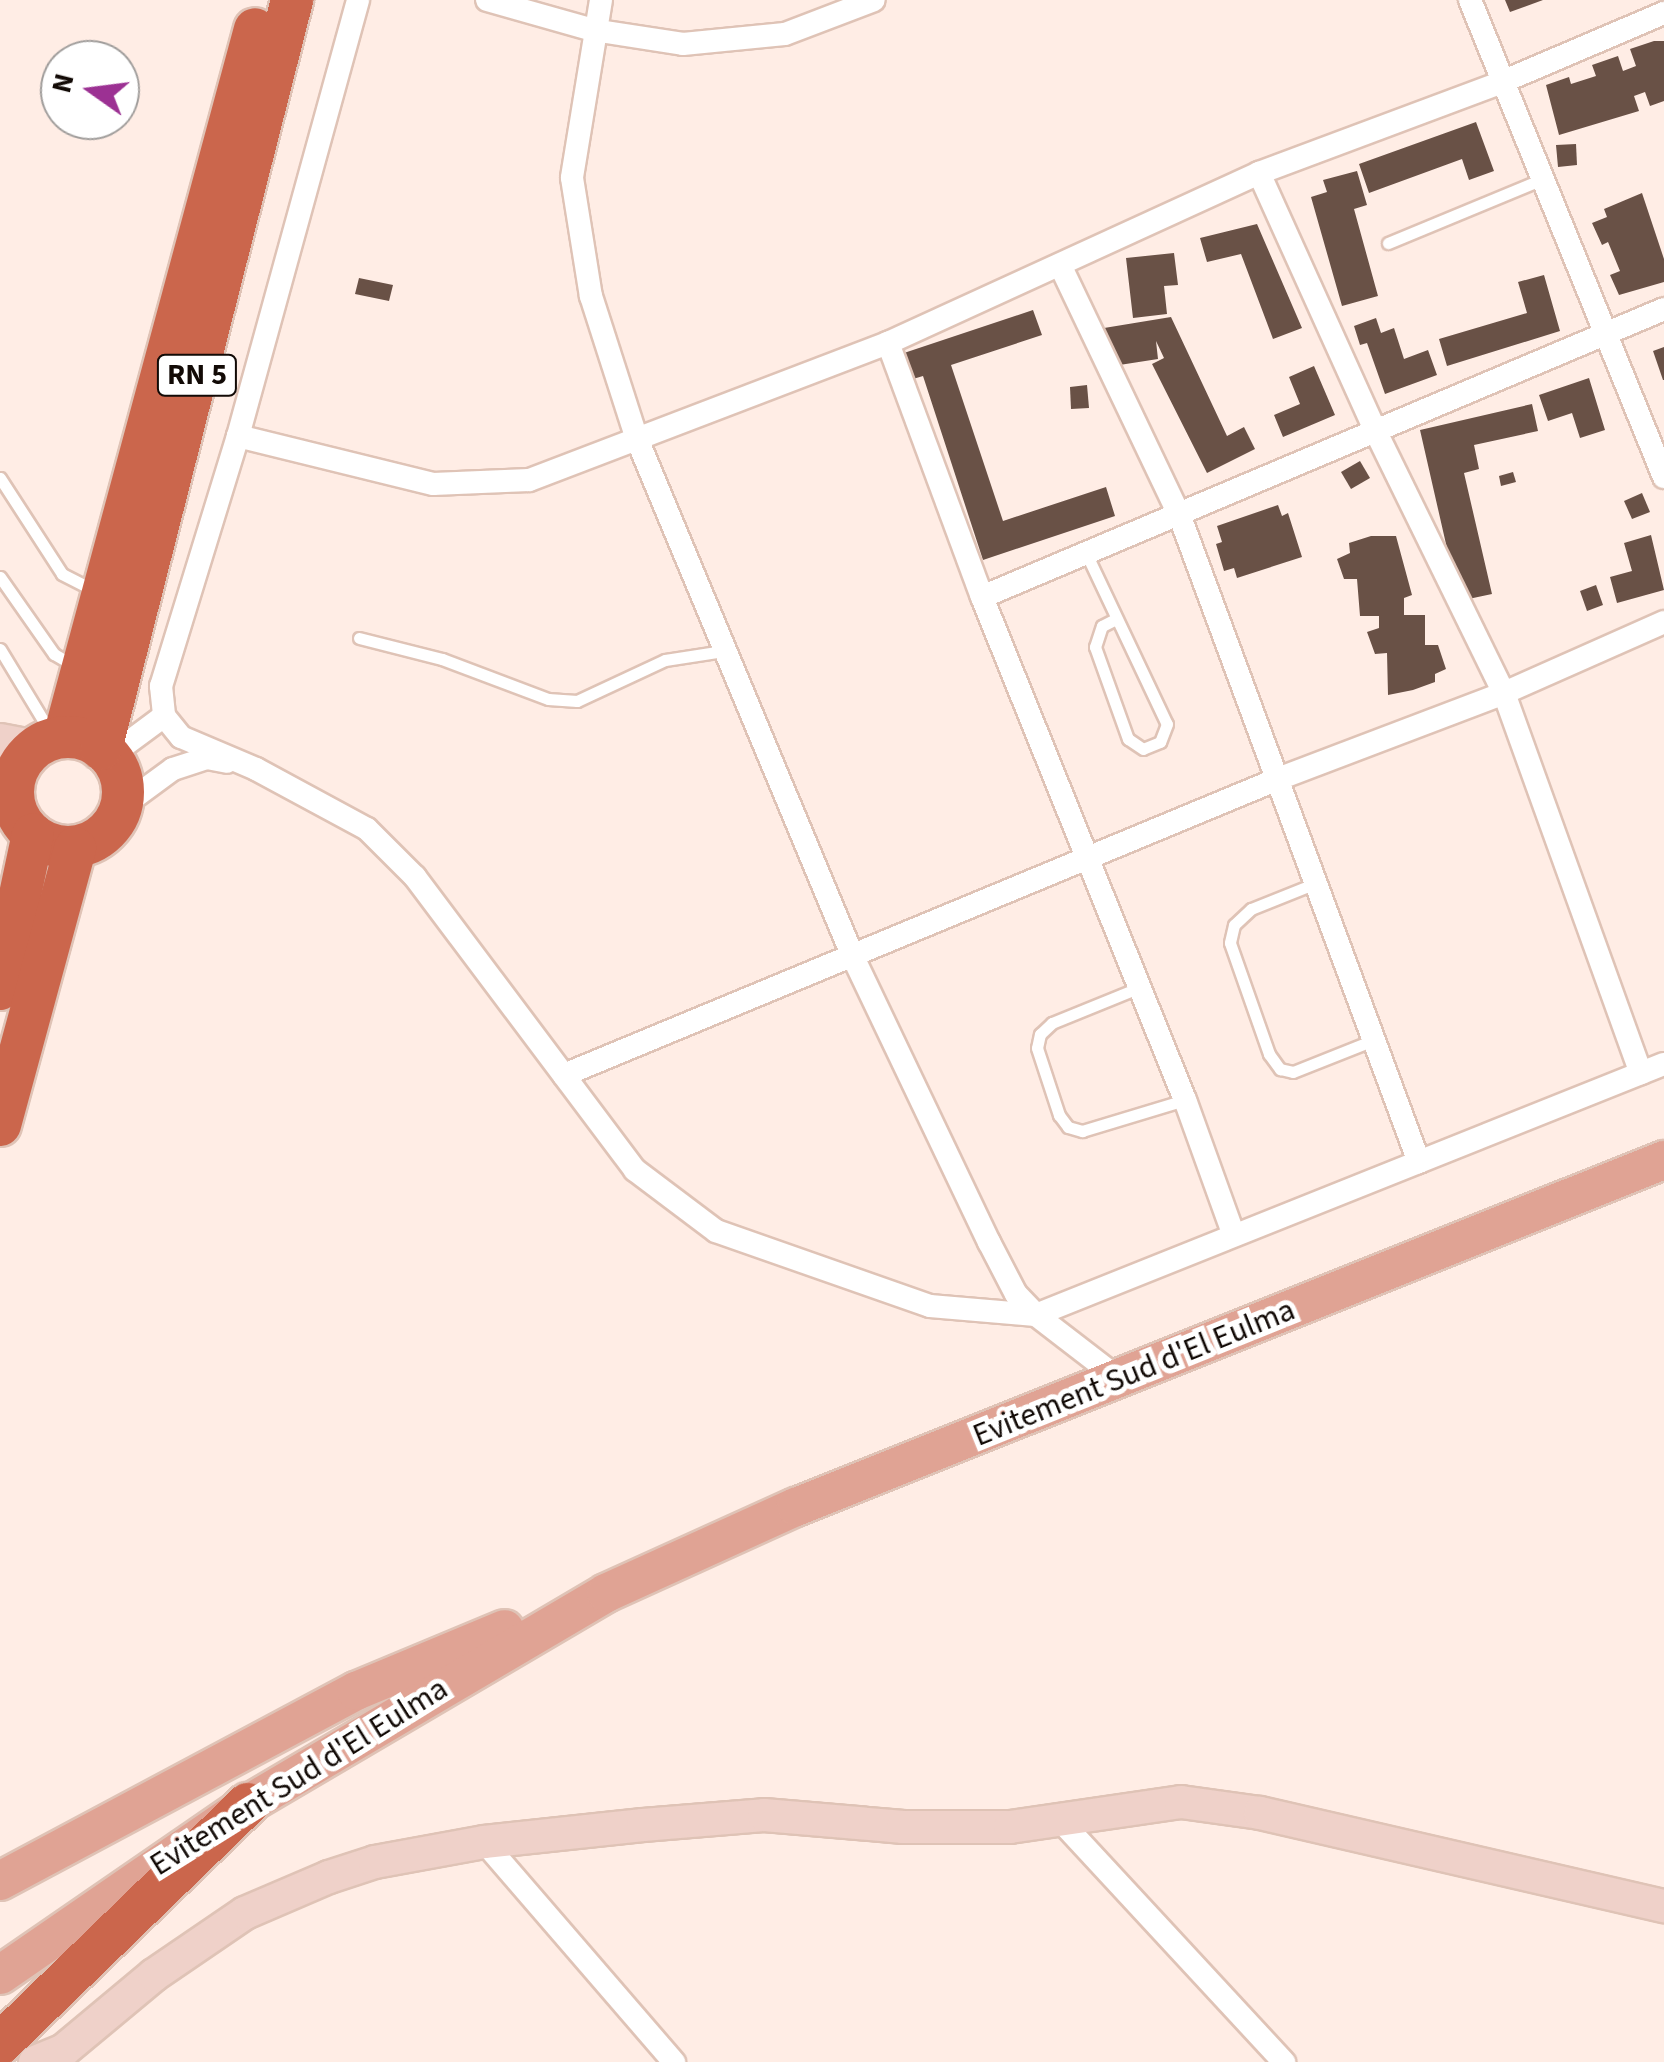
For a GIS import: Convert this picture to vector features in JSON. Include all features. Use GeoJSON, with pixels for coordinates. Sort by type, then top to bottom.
{"type":"FeatureCollection","features":[{"type":"Feature","properties":{"kind":"highway","name":"RN 5"},"geometry":{"type":"LineString","coordinates":[[0,989],[18,818],[14,781],[22,762],[61,745],[85,672],[262,0]]}},
{"type":"Feature","properties":{"kind":"highway","name":"RN 5"},"geometry":{"type":"LineString","coordinates":[[61,745],[292,0]]}},
{"type":"Feature","properties":{"kind":"highway","name":"RN 5"},"geometry":{"type":"LineString","coordinates":[[61,745],[123,790],[121,807]]}},
{"type":"Feature","properties":{"kind":"highway"},"geometry":{"type":"LineString","coordinates":[[18,818],[49,844],[75,848],[101,836],[121,807]]}},
{"type":"Feature","properties":{"kind":"highway"},"geometry":{"type":"LineString","coordinates":[[0,1124],[75,848]]}},
{"type":"Feature","properties":{"kind":"highway"},"geometry":{"type":"LineString","coordinates":[[0,2044],[248,1804]]}},
{"type":"Feature","properties":{"kind":"main road","name":"Evitement Sud d'El Eulma"},"geometry":{"type":"LineString","coordinates":[[0,1975],[248,1804],[606,1594],[796,1507],[1664,1160]]}},
{"type":"Feature","properties":{"kind":"main road","name":"Evitement Sud d'El Eulma"},"geometry":{"type":"LineString","coordinates":[[0,1882],[356,1692],[480,1638],[606,1594]]}},
{"type":"Feature","properties":{"kind":"street"},"geometry":{"type":"LineString","coordinates":[[358,0],[238,436],[161,686],[164,716],[180,737],[256,769],[367,829],[415,878],[635,1170],[716,1231],[930,1306],[1036,1315],[1233,1233],[1664,1064]]}},
{"type":"Feature","properties":{"kind":"street"},"geometry":{"type":"LineString","coordinates":[[487,0],[593,30],[683,44],[751,40],[817,24],[874,0]]}},
{"type":"Feature","properties":{"kind":"street"},"geometry":{"type":"LineString","coordinates":[[601,0],[593,30],[572,178],[591,296],[638,439],[853,957],[989,1242],[1016,1294],[1036,1315],[1120,1379]]}},
{"type":"Feature","properties":{"kind":"street"},"geometry":{"type":"LineString","coordinates":[[1470,0],[1546,178],[1664,477]]}},
{"type":"Feature","properties":{"kind":"street"},"geometry":{"type":"LineString","coordinates":[[238,436],[433,484],[529,480],[888,343],[1259,173],[1502,82],[1664,13]]}},
{"type":"Feature","properties":{"kind":"street"},"geometry":{"type":"LineString","coordinates":[[1259,173],[1375,430],[1504,693],[1642,1073]]}},
{"type":"Feature","properties":{"kind":"street"},"geometry":{"type":"LineString","coordinates":[[1060,265],[1180,514],[1419,1162]]}},
{"type":"Feature","properties":{"kind":"street"},"geometry":{"type":"LineString","coordinates":[[982,597],[1664,309]]}},
{"type":"Feature","properties":{"kind":"street"},"geometry":{"type":"LineString","coordinates":[[888,343],[982,597],[1185,1100],[1233,1233]]}},
{"type":"Feature","properties":{"kind":"street"},"geometry":{"type":"LineString","coordinates":[[564,1075],[1278,779],[1504,693],[1664,622]]}},
{"type":"Feature","properties":{"kind":"street"},"geometry":{"type":"LineString","coordinates":[[61,745],[164,716]]}},
{"type":"Feature","properties":{"kind":"street"},"geometry":{"type":"LineString","coordinates":[[121,807],[173,769],[207,758],[256,769]]}},
{"type":"Feature","properties":{"kind":"street"},"geometry":{"type":"LineString","coordinates":[[35,2062],[64,2050],[154,1974],[245,1913],[375,1862],[484,1842],[764,1815],[903,1827],[1010,1827],[1180,1802],[1260,1813],[1664,1906]]}},
{"type":"Feature","properties":{"kind":"street"},"geometry":{"type":"LineString","coordinates":[[1058,1818],[1284,2062]]}},
{"type":"Feature","properties":{"kind":"street"},"geometry":{"type":"LineString","coordinates":[[484,1842],[674,2062]]}},
{"type":"Feature","properties":{"kind":"lane"},"geometry":{"type":"LineString","coordinates":[[1388,243],[1546,178]]}},
{"type":"Feature","properties":{"kind":"lane"},"geometry":{"type":"LineString","coordinates":[[0,478],[62,574],[104,595]]}},
{"type":"Feature","properties":{"kind":"lane"},"geometry":{"type":"LineString","coordinates":[[1086,553],[1167,724],[1160,742],[1143,749],[1128,740],[1094,647],[1102,626],[1116,620]]}},
{"type":"Feature","properties":{"kind":"lane"},"geometry":{"type":"LineString","coordinates":[[0,577],[54,654],[85,672]]}},
{"type":"Feature","properties":{"kind":"lane"},"geometry":{"type":"LineString","coordinates":[[359,638],[442,659],[548,699],[577,701],[666,660],[723,651]]}},
{"type":"Feature","properties":{"kind":"lane"},"geometry":{"type":"LineString","coordinates":[[0,649],[61,745]]}},
{"type":"Feature","properties":{"kind":"lane"},"geometry":{"type":"LineString","coordinates":[[1316,883],[1251,910],[1234,926],[1230,943],[1269,1054],[1280,1069],[1293,1072],[1374,1040]]}},
{"type":"Feature","properties":{"kind":"lane"},"geometry":{"type":"LineString","coordinates":[[1138,988],[1052,1023],[1040,1034],[1037,1048],[1058,1115],[1068,1127],[1082,1131],[1185,1100]]}},
{"type":"Feature","properties":{"kind":"building"},"geometry":{"type":"Polygon","coordinates":[[[1505,0],[1543,0],[1510,12],[1505,0]]]}},
{"type":"Feature","properties":{"kind":"building"},"geometry":{"type":"Polygon","coordinates":[[[1664,41],[1664,101],[1650,106],[1645,92],[1634,96],[1639,111],[1559,135],[1546,85],[1569,77],[1571,84],[1596,76],[1592,65],[1618,56],[1623,71],[1636,66],[1630,49],[1664,41]]]}},
{"type":"Feature","properties":{"kind":"building"},"geometry":{"type":"Polygon","coordinates":[[[1476,122],[1494,171],[1469,180],[1462,159],[1369,193],[1359,164],[1476,122]]]}},
{"type":"Feature","properties":{"kind":"building"},"geometry":{"type":"Polygon","coordinates":[[[1576,144],[1577,165],[1558,167],[1556,145],[1576,144]]]}},
{"type":"Feature","properties":{"kind":"building"},"geometry":{"type":"Polygon","coordinates":[[[1357,171],[1367,205],[1354,209],[1378,296],[1342,306],[1311,197],[1327,192],[1323,180],[1357,171]]]}},
{"type":"Feature","properties":{"kind":"building"},"geometry":{"type":"Polygon","coordinates":[[[1642,193],[1664,259],[1664,282],[1619,295],[1610,275],[1620,271],[1608,242],[1602,245],[1592,223],[1607,217],[1604,209],[1642,193]]]}},
{"type":"Feature","properties":{"kind":"building"},"geometry":{"type":"Polygon","coordinates":[[[1257,224],[1302,328],[1273,339],[1241,254],[1207,262],[1200,238],[1257,224]]]}},
{"type":"Feature","properties":{"kind":"building"},"geometry":{"type":"Polygon","coordinates":[[[1174,253],[1178,285],[1164,286],[1167,314],[1133,318],[1126,258],[1174,253]]]}},
{"type":"Feature","properties":{"kind":"building"},"geometry":{"type":"Polygon","coordinates":[[[1544,275],[1560,331],[1447,366],[1439,339],[1527,313],[1518,282],[1544,275]]]}},
{"type":"Feature","properties":{"kind":"building"},"geometry":{"type":"Polygon","coordinates":[[[359,278],[393,285],[389,301],[355,294],[359,278]]]}},
{"type":"Feature","properties":{"kind":"building"},"geometry":{"type":"Polygon","coordinates":[[[1033,310],[1042,335],[951,365],[1003,521],[1106,487],[1115,516],[983,560],[923,376],[913,379],[904,353],[1033,310]]]}},
{"type":"Feature","properties":{"kind":"building"},"geometry":{"type":"Polygon","coordinates":[[[1171,317],[1227,436],[1244,427],[1255,449],[1207,473],[1152,364],[1164,358],[1156,341],[1158,359],[1113,366],[1098,329],[1171,317]]]}},
{"type":"Feature","properties":{"kind":"building"},"geometry":{"type":"Polygon","coordinates":[[[1376,318],[1381,333],[1394,328],[1404,359],[1428,350],[1437,375],[1385,394],[1367,343],[1360,345],[1354,326],[1376,318]]]}},
{"type":"Feature","properties":{"kind":"building"},"geometry":{"type":"Polygon","coordinates":[[[1664,347],[1664,380],[1663,380],[1653,351],[1664,347]]]}},
{"type":"Feature","properties":{"kind":"building"},"geometry":{"type":"Polygon","coordinates":[[[1314,366],[1335,415],[1283,437],[1274,415],[1300,404],[1289,377],[1314,366]]]}},
{"type":"Feature","properties":{"kind":"building"},"geometry":{"type":"Polygon","coordinates":[[[1589,378],[1605,430],[1580,438],[1572,413],[1548,421],[1539,395],[1589,378]]]}},
{"type":"Feature","properties":{"kind":"building"},"geometry":{"type":"Polygon","coordinates":[[[1087,385],[1089,408],[1071,409],[1070,387],[1087,385]]]}},
{"type":"Feature","properties":{"kind":"building"},"geometry":{"type":"Polygon","coordinates":[[[1532,404],[1538,431],[1474,445],[1479,469],[1464,473],[1492,594],[1459,601],[1420,430],[1532,404]]]}},
{"type":"Feature","properties":{"kind":"building"},"geometry":{"type":"Polygon","coordinates":[[[1360,461],[1370,478],[1351,489],[1341,472],[1360,461]]]}},
{"type":"Feature","properties":{"kind":"building"},"geometry":{"type":"Polygon","coordinates":[[[1513,472],[1516,482],[1501,486],[1499,476],[1513,472]]]}},
{"type":"Feature","properties":{"kind":"building"},"geometry":{"type":"Polygon","coordinates":[[[1642,493],[1650,512],[1632,519],[1624,501],[1642,493]]]}},
{"type":"Feature","properties":{"kind":"building"},"geometry":{"type":"Polygon","coordinates":[[[1278,505],[1282,516],[1288,513],[1302,557],[1237,578],[1234,568],[1224,571],[1216,544],[1222,542],[1217,526],[1278,505]]]}},
{"type":"Feature","properties":{"kind":"building"},"geometry":{"type":"Polygon","coordinates":[[[1651,535],[1664,590],[1617,603],[1610,577],[1632,571],[1624,543],[1651,535]]]}},
{"type":"Feature","properties":{"kind":"building"},"geometry":{"type":"Polygon","coordinates":[[[1371,536],[1396,536],[1412,595],[1404,598],[1404,615],[1425,615],[1425,645],[1438,645],[1446,669],[1435,674],[1435,682],[1388,695],[1387,653],[1375,654],[1367,632],[1379,628],[1379,616],[1360,616],[1357,579],[1344,579],[1337,559],[1350,553],[1349,543],[1371,536]]]}},
{"type":"Feature","properties":{"kind":"building"},"geometry":{"type":"Polygon","coordinates":[[[1596,585],[1603,605],[1587,611],[1580,591],[1596,585]]]}}]}
